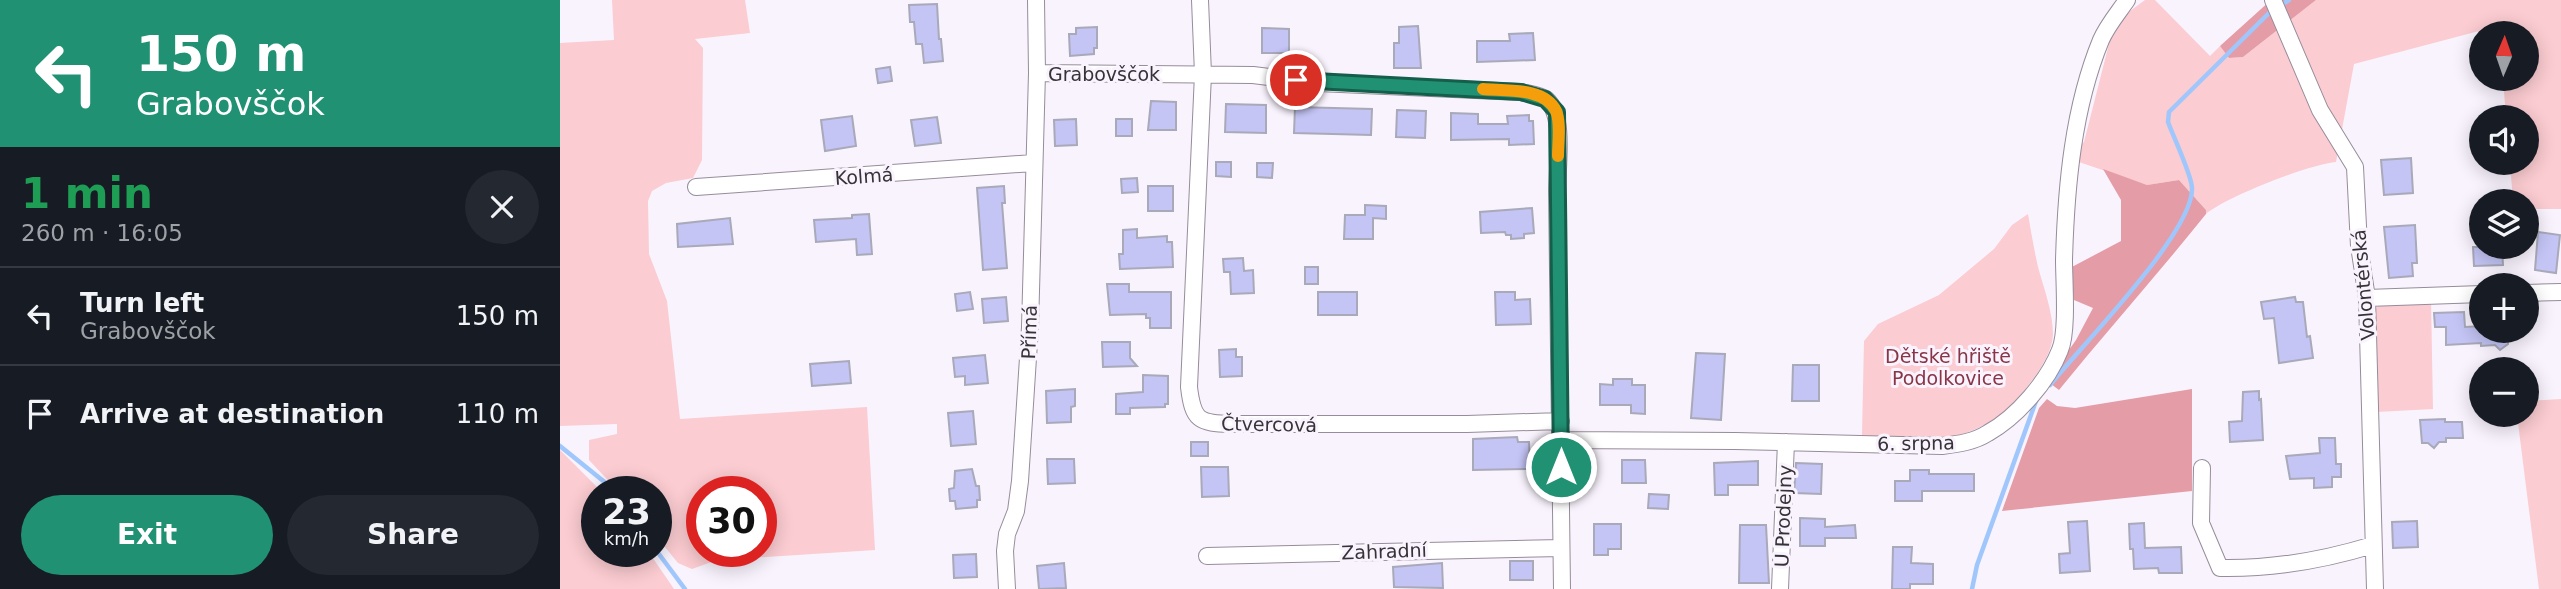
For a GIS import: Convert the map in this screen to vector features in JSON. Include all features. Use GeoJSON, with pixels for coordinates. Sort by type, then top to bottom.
{"type":"FeatureCollection","features":[{"type":"Feature","properties":{"kind":"street","name":"Grabovščok"},"geometry":{"type":"LineString","coordinates":[[1036,0],[1037,74],[1253,75],[1318,83],[1521,92],[1545,99],[1557,112],[1561,440]]}},
{"type":"Feature","properties":{"kind":"street"},"geometry":{"type":"LineString","coordinates":[[1200,0],[1203,74]]}},
{"type":"Feature","properties":{"kind":"street","name":"6. srpna"},"geometry":{"type":"LineString","coordinates":[[1561,440],[1942,446],[1966,442],[1987,434],[2000,425],[2046,375],[2062,347],[2065,212],[2074,145],[2086,88],[2102,39],[2127,0]]}},
{"type":"Feature","properties":{"kind":"street","name":"Volontérská"},"geometry":{"type":"LineString","coordinates":[[2273,0],[2320,110],[2355,167],[2359,246],[2367,298],[2375,589]]}},
{"type":"Feature","properties":{"kind":"street","name":"Přímá"},"geometry":{"type":"LineString","coordinates":[[1007,589],[1005,551],[1007,534],[1016,511],[1020,481],[1027,369],[1037,74]]}},
{"type":"Feature","properties":{"kind":"street","name":"Čtvercová"},"geometry":{"type":"LineString","coordinates":[[1203,74],[1189,387],[1191,405],[1197,415],[1206,423],[1285,425],[1561,421]]}},
{"type":"Feature","properties":{"kind":"street","name":"Kolmá"},"geometry":{"type":"LineString","coordinates":[[696,187],[1033,163]]}},
{"type":"Feature","properties":{"kind":"street"},"geometry":{"type":"LineString","coordinates":[[2539,293],[2561,292]]}},
{"type":"Feature","properties":{"kind":"street"},"geometry":{"type":"LineString","coordinates":[[2367,298],[2469,294]]}},
{"type":"Feature","properties":{"kind":"street"},"geometry":{"type":"LineString","coordinates":[[1561,440],[1562,589]]}},
{"type":"Feature","properties":{"kind":"street","name":"U Prodejny"},"geometry":{"type":"LineString","coordinates":[[1780,589],[1786,442]]}},
{"type":"Feature","properties":{"kind":"street"},"geometry":{"type":"LineString","coordinates":[[2202,468],[2201,523],[2220,568],[2245,569],[2335,557],[2374,545]]}},
{"type":"Feature","properties":{"kind":"street","name":"Zahradní"},"geometry":{"type":"LineString","coordinates":[[1207,556],[1561,548]]}},
{"type":"Feature","properties":{"kind":"green space"},"geometry":{"type":"Polygon","coordinates":[[[612,0],[745,0],[750,33],[695,39],[703,48],[702,160],[693,178],[666,183],[652,191],[648,201],[649,254],[667,301],[680,419],[867,407],[875,550],[777,556],[777,476],[686,476],[686,566],[678,563],[672,556],[672,476],[604,476],[589,460],[589,440],[617,434],[617,424],[560,426],[560,43],[614,40],[612,0]]]}},
{"type":"Feature","properties":{"kind":"green space"},"geometry":{"type":"Polygon","coordinates":[[[2145,0],[2155,0],[2210,56],[2220,46],[2229,58],[2243,57],[2316,0],[2561,0],[2561,209],[2539,209],[2539,189],[2512,189],[2511,175],[2539,175],[2539,105],[2505,105],[2504,91],[2539,91],[2539,21],[2469,21],[2469,34],[2354,64],[2336,162],[2269,182],[2206,214],[2206,210],[2179,180],[2147,185],[2067,158],[2084,142],[2110,40],[2126,14],[2145,0]]]}},
{"type":"Feature","properties":{"kind":"green space","name":"Dětské hřiště Podolkovice"},"geometry":{"type":"Polygon","coordinates":[[[2028,214],[2053,326],[2048,354],[2030,383],[2013,403],[1995,418],[1976,429],[1955,436],[1911,440],[1862,435],[1864,341],[1878,324],[1939,295],[1994,249],[2012,225],[2028,214]]]}},
{"type":"Feature","properties":{"kind":"green space"},"geometry":{"type":"Polygon","coordinates":[[[2431,300],[2433,409],[2376,412],[2372,311],[2380,305],[2431,300]]]}},
{"type":"Feature","properties":{"kind":"green space"},"geometry":{"type":"Polygon","coordinates":[[[2561,399],[2561,589],[2539,589],[2519,427],[2539,427],[2539,400],[2561,399]]]}},
{"type":"Feature","properties":{"kind":"green space"},"geometry":{"type":"Polygon","coordinates":[[[560,450],[586,476],[581,476],[581,567],[659,567],[674,589],[560,589],[560,450]]]}},
{"type":"Feature","properties":{"kind":"shaded area"},"geometry":{"type":"Polygon","coordinates":[[[2271,0],[2316,0],[2243,57],[2229,58],[2220,46],[2271,0]]]}},
{"type":"Feature","properties":{"kind":"shaded area"},"geometry":{"type":"Polygon","coordinates":[[[2103,169],[2147,185],[2179,180],[2206,210],[2206,214],[2059,390],[2047,381],[2076,340],[2093,308],[2074,300],[2070,268],[2121,241],[2121,200],[2103,169]]]}},
{"type":"Feature","properties":{"kind":"shaded area"},"geometry":{"type":"Polygon","coordinates":[[[2192,389],[2192,491],[2002,511],[2039,408],[2047,399],[2057,406],[2075,408],[2192,389]]]}},
{"type":"Feature","properties":{"kind":"building"},"geometry":{"type":"Polygon","coordinates":[[[937,4],[943,61],[924,63],[922,44],[916,44],[914,22],[910,22],[909,5],[937,4]]]}},
{"type":"Feature","properties":{"kind":"building"},"geometry":{"type":"Polygon","coordinates":[[[1418,26],[1421,68],[1394,68],[1394,43],[1399,43],[1399,27],[1418,26]]]}},
{"type":"Feature","properties":{"kind":"building"},"geometry":{"type":"Polygon","coordinates":[[[1097,27],[1097,48],[1094,48],[1094,54],[1070,56],[1069,34],[1076,34],[1076,28],[1097,27]]]}},
{"type":"Feature","properties":{"kind":"building"},"geometry":{"type":"Polygon","coordinates":[[[1262,28],[1289,29],[1289,53],[1262,53],[1262,28]]]}},
{"type":"Feature","properties":{"kind":"building"},"geometry":{"type":"Polygon","coordinates":[[[1533,33],[1535,60],[1477,62],[1477,41],[1510,41],[1509,34],[1533,33]]]}},
{"type":"Feature","properties":{"kind":"building"},"geometry":{"type":"Polygon","coordinates":[[[890,67],[892,81],[878,83],[876,69],[890,67]]]}},
{"type":"Feature","properties":{"kind":"building"},"geometry":{"type":"Polygon","coordinates":[[[1151,101],[1176,102],[1176,130],[1148,130],[1151,101]]]}},
{"type":"Feature","properties":{"kind":"building"},"geometry":{"type":"Polygon","coordinates":[[[1226,104],[1266,105],[1266,133],[1225,132],[1226,104]]]}},
{"type":"Feature","properties":{"kind":"building"},"geometry":{"type":"Polygon","coordinates":[[[1295,107],[1372,109],[1371,135],[1294,133],[1295,107]]]}},
{"type":"Feature","properties":{"kind":"building"},"geometry":{"type":"Polygon","coordinates":[[[1397,110],[1426,111],[1425,138],[1396,137],[1397,110]]]}},
{"type":"Feature","properties":{"kind":"building"},"geometry":{"type":"Polygon","coordinates":[[[1451,113],[1478,114],[1478,124],[1508,124],[1507,116],[1529,115],[1529,121],[1533,121],[1534,144],[1509,145],[1509,139],[1451,140],[1451,113]]]}},
{"type":"Feature","properties":{"kind":"building"},"geometry":{"type":"Polygon","coordinates":[[[852,116],[856,146],[825,151],[821,120],[852,116]]]}},
{"type":"Feature","properties":{"kind":"building"},"geometry":{"type":"Polygon","coordinates":[[[937,117],[941,143],[915,146],[911,120],[937,117]]]}},
{"type":"Feature","properties":{"kind":"building"},"geometry":{"type":"Polygon","coordinates":[[[1076,119],[1077,145],[1055,146],[1054,120],[1076,119]]]}},
{"type":"Feature","properties":{"kind":"building"},"geometry":{"type":"Polygon","coordinates":[[[1116,119],[1132,119],[1132,136],[1116,136],[1116,119]]]}},
{"type":"Feature","properties":{"kind":"building"},"geometry":{"type":"Polygon","coordinates":[[[2411,158],[2413,193],[2384,195],[2381,160],[2411,158]]]}},
{"type":"Feature","properties":{"kind":"building"},"geometry":{"type":"Polygon","coordinates":[[[1216,162],[1231,162],[1231,177],[1216,176],[1216,162]]]}},
{"type":"Feature","properties":{"kind":"building"},"geometry":{"type":"Polygon","coordinates":[[[1257,163],[1273,163],[1272,178],[1257,177],[1257,163]]]}},
{"type":"Feature","properties":{"kind":"building"},"geometry":{"type":"Polygon","coordinates":[[[1137,178],[1138,192],[1122,193],[1121,179],[1137,178]]]}},
{"type":"Feature","properties":{"kind":"building"},"geometry":{"type":"Polygon","coordinates":[[[1004,186],[1005,203],[1002,203],[1007,268],[983,270],[977,188],[1004,186]]]}},
{"type":"Feature","properties":{"kind":"building"},"geometry":{"type":"Polygon","coordinates":[[[1148,186],[1173,186],[1173,211],[1148,211],[1148,186]]]}},
{"type":"Feature","properties":{"kind":"building"},"geometry":{"type":"Polygon","coordinates":[[[1365,205],[1386,206],[1386,219],[1373,218],[1373,239],[1344,239],[1345,215],[1365,215],[1365,205]]]}},
{"type":"Feature","properties":{"kind":"building"},"geometry":{"type":"Polygon","coordinates":[[[1532,208],[1534,233],[1524,234],[1524,238],[1511,239],[1511,235],[1506,235],[1505,232],[1481,233],[1480,212],[1532,208]]]}},
{"type":"Feature","properties":{"kind":"building"},"geometry":{"type":"Polygon","coordinates":[[[869,214],[872,254],[857,255],[856,239],[816,242],[814,220],[852,218],[852,215],[869,214]]]}},
{"type":"Feature","properties":{"kind":"building"},"geometry":{"type":"Polygon","coordinates":[[[730,218],[733,244],[678,247],[677,224],[730,218]]]}},
{"type":"Feature","properties":{"kind":"building"},"geometry":{"type":"Polygon","coordinates":[[[2415,225],[2417,263],[2412,263],[2413,276],[2389,278],[2384,227],[2415,225]]]}},
{"type":"Feature","properties":{"kind":"building"},"geometry":{"type":"Polygon","coordinates":[[[1137,229],[1137,238],[1167,236],[1167,242],[1172,242],[1173,267],[1120,269],[1119,254],[1123,254],[1123,230],[1137,229]]]}},
{"type":"Feature","properties":{"kind":"building"},"geometry":{"type":"Polygon","coordinates":[[[2539,232],[2560,235],[2556,273],[2535,270],[2536,259],[2539,259],[2539,232]]]}},
{"type":"Feature","properties":{"kind":"building"},"geometry":{"type":"Polygon","coordinates":[[[1243,258],[1244,271],[1253,270],[1254,293],[1231,294],[1230,272],[1224,272],[1223,259],[1243,258]]]}},
{"type":"Feature","properties":{"kind":"building"},"geometry":{"type":"Polygon","coordinates":[[[2474,259],[2503,259],[2503,265],[2474,266],[2474,259]]]}},
{"type":"Feature","properties":{"kind":"building"},"geometry":{"type":"Polygon","coordinates":[[[1305,267],[1318,267],[1318,284],[1305,284],[1305,267]]]}},
{"type":"Feature","properties":{"kind":"building"},"geometry":{"type":"Polygon","coordinates":[[[1107,284],[1129,284],[1129,292],[1171,292],[1171,328],[1150,328],[1150,318],[1146,318],[1146,314],[1110,315],[1107,284]]]}},
{"type":"Feature","properties":{"kind":"building"},"geometry":{"type":"Polygon","coordinates":[[[970,292],[973,309],[957,311],[955,294],[970,292]]]}},
{"type":"Feature","properties":{"kind":"building"},"geometry":{"type":"Polygon","coordinates":[[[1318,292],[1357,292],[1357,315],[1318,315],[1318,292]]]}},
{"type":"Feature","properties":{"kind":"building"},"geometry":{"type":"Polygon","coordinates":[[[1495,292],[1515,292],[1515,300],[1530,299],[1531,324],[1496,325],[1495,292]]]}},
{"type":"Feature","properties":{"kind":"building"},"geometry":{"type":"Polygon","coordinates":[[[1006,297],[1008,321],[984,323],[982,299],[1006,297]]]}},
{"type":"Feature","properties":{"kind":"building"},"geometry":{"type":"Polygon","coordinates":[[[2295,297],[2296,302],[2303,302],[2307,337],[2310,336],[2313,358],[2279,363],[2274,318],[2264,319],[2261,302],[2295,297]]]}},
{"type":"Feature","properties":{"kind":"building"},"geometry":{"type":"Polygon","coordinates":[[[2464,312],[2465,327],[2469,327],[2469,343],[2481,343],[2446,345],[2446,327],[2435,327],[2434,313],[2464,312]]]}},
{"type":"Feature","properties":{"kind":"building"},"geometry":{"type":"Polygon","coordinates":[[[1102,342],[1130,342],[1130,358],[1137,366],[1103,367],[1102,342]]]}},
{"type":"Feature","properties":{"kind":"building"},"geometry":{"type":"Polygon","coordinates":[[[2481,343],[2508,343],[2500,350],[2495,345],[2481,346],[2481,343]]]}},
{"type":"Feature","properties":{"kind":"building"},"geometry":{"type":"Polygon","coordinates":[[[1236,349],[1236,357],[1242,357],[1242,376],[1220,377],[1219,350],[1236,349]]]}},
{"type":"Feature","properties":{"kind":"building"},"geometry":{"type":"Polygon","coordinates":[[[1696,353],[1725,354],[1721,420],[1691,418],[1696,353]]]}},
{"type":"Feature","properties":{"kind":"building"},"geometry":{"type":"Polygon","coordinates":[[[985,355],[988,383],[965,385],[965,376],[955,377],[953,358],[985,355]]]}},
{"type":"Feature","properties":{"kind":"building"},"geometry":{"type":"Polygon","coordinates":[[[849,361],[851,383],[812,386],[810,364],[849,361]]]}},
{"type":"Feature","properties":{"kind":"building"},"geometry":{"type":"Polygon","coordinates":[[[1793,365],[1819,365],[1819,401],[1792,401],[1793,365]]]}},
{"type":"Feature","properties":{"kind":"building"},"geometry":{"type":"Polygon","coordinates":[[[1143,375],[1168,376],[1168,404],[1165,404],[1165,407],[1130,408],[1130,414],[1116,414],[1116,394],[1143,392],[1143,375]]]}},
{"type":"Feature","properties":{"kind":"building"},"geometry":{"type":"Polygon","coordinates":[[[1613,379],[1632,379],[1632,385],[1645,385],[1645,414],[1631,413],[1631,405],[1600,405],[1600,384],[1613,385],[1613,379]]]}},
{"type":"Feature","properties":{"kind":"building"},"geometry":{"type":"Polygon","coordinates":[[[1075,389],[1071,422],[1047,423],[1046,391],[1075,389]]]}},
{"type":"Feature","properties":{"kind":"building"},"geometry":{"type":"Polygon","coordinates":[[[2259,391],[2263,440],[2230,442],[2229,422],[2242,421],[2243,392],[2259,391]]]}},
{"type":"Feature","properties":{"kind":"building"},"geometry":{"type":"Polygon","coordinates":[[[973,411],[976,444],[951,446],[948,413],[973,411]]]}},
{"type":"Feature","properties":{"kind":"building"},"geometry":{"type":"Polygon","coordinates":[[[2445,419],[2445,422],[2462,422],[2463,438],[2446,438],[2446,442],[2439,442],[2434,448],[2428,443],[2422,443],[2420,420],[2445,419]]]}},
{"type":"Feature","properties":{"kind":"building"},"geometry":{"type":"Polygon","coordinates":[[[1517,437],[1518,442],[1529,442],[1530,469],[1473,470],[1473,439],[1517,437]]]}},
{"type":"Feature","properties":{"kind":"building"},"geometry":{"type":"Polygon","coordinates":[[[2319,438],[2335,438],[2336,464],[2341,464],[2341,477],[2332,477],[2332,487],[2314,488],[2314,478],[2290,479],[2286,456],[2320,453],[2319,438]]]}},
{"type":"Feature","properties":{"kind":"building"},"geometry":{"type":"Polygon","coordinates":[[[1191,442],[1208,442],[1208,456],[1191,456],[1191,442]]]}},
{"type":"Feature","properties":{"kind":"building"},"geometry":{"type":"Polygon","coordinates":[[[1047,459],[1074,459],[1075,483],[1048,484],[1047,459]]]}},
{"type":"Feature","properties":{"kind":"building"},"geometry":{"type":"Polygon","coordinates":[[[1622,460],[1645,460],[1646,483],[1622,483],[1622,460]]]}},
{"type":"Feature","properties":{"kind":"building"},"geometry":{"type":"Polygon","coordinates":[[[1758,461],[1758,485],[1728,485],[1728,495],[1715,495],[1714,463],[1758,461]]]}},
{"type":"Feature","properties":{"kind":"building"},"geometry":{"type":"Polygon","coordinates":[[[1796,463],[1822,464],[1821,494],[1794,493],[1796,463]]]}},
{"type":"Feature","properties":{"kind":"building"},"geometry":{"type":"Polygon","coordinates":[[[1201,467],[1228,467],[1229,496],[1202,497],[1201,467]]]}},
{"type":"Feature","properties":{"kind":"building"},"geometry":{"type":"Polygon","coordinates":[[[972,469],[976,486],[979,486],[980,500],[977,500],[977,507],[956,509],[955,501],[950,501],[949,489],[954,488],[955,471],[972,469]]]}},
{"type":"Feature","properties":{"kind":"building"},"geometry":{"type":"Polygon","coordinates":[[[1910,470],[1929,470],[1929,474],[1974,474],[1974,491],[1922,491],[1922,501],[1895,501],[1895,481],[1910,481],[1910,470]]]}},
{"type":"Feature","properties":{"kind":"building"},"geometry":{"type":"Polygon","coordinates":[[[1649,494],[1669,495],[1668,509],[1648,508],[1649,494]]]}},
{"type":"Feature","properties":{"kind":"building"},"geometry":{"type":"Polygon","coordinates":[[[1800,518],[1825,519],[1825,527],[1855,525],[1856,538],[1825,538],[1825,546],[1800,546],[1800,518]]]}},
{"type":"Feature","properties":{"kind":"building"},"geometry":{"type":"Polygon","coordinates":[[[2087,521],[2090,571],[2060,573],[2059,554],[2070,553],[2068,522],[2087,521]]]}},
{"type":"Feature","properties":{"kind":"building"},"geometry":{"type":"Polygon","coordinates":[[[2417,521],[2418,547],[2393,548],[2392,522],[2417,521]]]}},
{"type":"Feature","properties":{"kind":"building"},"geometry":{"type":"Polygon","coordinates":[[[2144,523],[2145,548],[2181,547],[2182,573],[2159,573],[2158,568],[2134,569],[2129,524],[2144,523]]]}},
{"type":"Feature","properties":{"kind":"building"},"geometry":{"type":"Polygon","coordinates":[[[1594,524],[1621,524],[1621,549],[1608,549],[1608,555],[1594,555],[1594,524]]]}},
{"type":"Feature","properties":{"kind":"building"},"geometry":{"type":"Polygon","coordinates":[[[1740,525],[1766,525],[1769,583],[1739,583],[1740,525]]]}},
{"type":"Feature","properties":{"kind":"building"},"geometry":{"type":"Polygon","coordinates":[[[1893,547],[1912,547],[1911,563],[1933,564],[1933,584],[1910,584],[1910,589],[1892,589],[1893,547]]]}},
{"type":"Feature","properties":{"kind":"building"},"geometry":{"type":"Polygon","coordinates":[[[976,554],[977,577],[954,578],[953,555],[976,554]]]}},
{"type":"Feature","properties":{"kind":"building"},"geometry":{"type":"Polygon","coordinates":[[[1510,561],[1533,561],[1533,580],[1510,580],[1510,561]]]}},
{"type":"Feature","properties":{"kind":"building"},"geometry":{"type":"Polygon","coordinates":[[[1064,563],[1066,588],[1039,589],[1037,566],[1064,563]]]}},
{"type":"Feature","properties":{"kind":"building"},"geometry":{"type":"Polygon","coordinates":[[[1442,563],[1443,588],[1394,587],[1393,567],[1442,563]]]}},
{"type":"Feature","properties":{"kind":"waterway"},"geometry":{"type":"LineString","coordinates":[[2283,4],[2289,0]]}},
{"type":"Feature","properties":{"kind":"waterway"},"geometry":{"type":"LineString","coordinates":[[2050,385],[2156,260],[2188,208],[2191,182],[2168,122],[2169,112],[2269,13]]}},
{"type":"Feature","properties":{"kind":"waterway"},"geometry":{"type":"LineString","coordinates":[[1972,589],[1977,565],[2036,401]]}},
{"type":"Feature","properties":{"kind":"waterway"},"geometry":{"type":"LineString","coordinates":[[560,446],[597,476]]}},
{"type":"Feature","properties":{"kind":"waterway"},"geometry":{"type":"LineString","coordinates":[[669,567],[685,589]]}},
{"type":"Feature","properties":{"kind":"slow traffic"},"geometry":{"type":"LineString","coordinates":[[1483,89],[1521,92],[1545,99],[1557,112],[1558,156]]}},
{"type":"Feature","properties":{"kind":"route"},"geometry":{"type":"LineString","coordinates":[[1296,80],[1521,92],[1545,99],[1557,112],[1561,467]]}}]}
